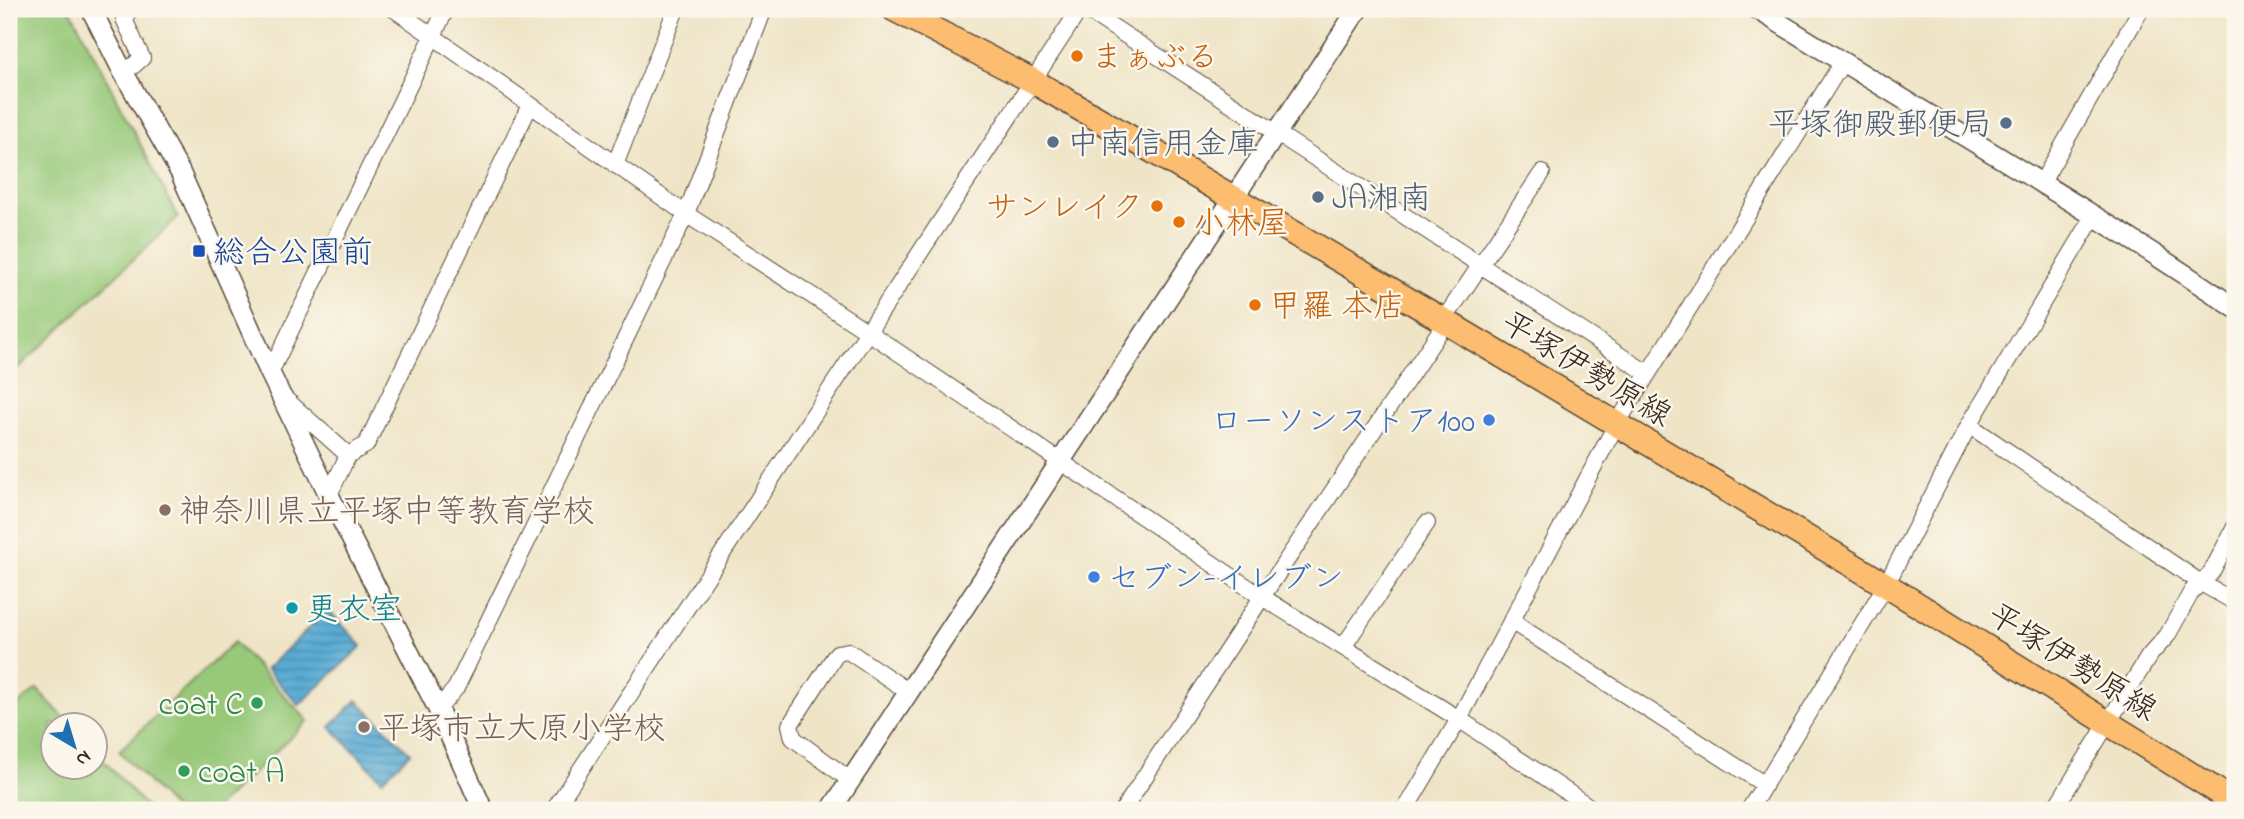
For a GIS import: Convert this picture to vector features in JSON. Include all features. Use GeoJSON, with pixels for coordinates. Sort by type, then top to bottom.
{"type":"FeatureCollection","features":[{"type":"Feature","properties":{"kind":"main road","name":"平塚伊勢原線"},"geometry":{"type":"LineString","coordinates":[[894,9],[1032,81],[1444,321],[1886,585],[2235,802]]}},
{"type":"Feature","properties":{"kind":"street"},"geometry":{"type":"LineString","coordinates":[[91,9],[180,172],[270,373],[438,709],[483,810]]}},
{"type":"Feature","properties":{"kind":"street"},"geometry":{"type":"LineString","coordinates":[[122,70],[133,66],[142,58],[124,19],[130,9]]}},
{"type":"Feature","properties":{"kind":"street"},"geometry":{"type":"LineString","coordinates":[[394,9],[686,214],[1061,460],[1262,597],[1459,719],[1594,810]]}},
{"type":"Feature","properties":{"kind":"street"},"geometry":{"type":"LineString","coordinates":[[270,373],[446,9]]}},
{"type":"Feature","properties":{"kind":"street"},"geometry":{"type":"LineString","coordinates":[[615,165],[676,9]]}},
{"type":"Feature","properties":{"kind":"street"},"geometry":{"type":"LineString","coordinates":[[438,709],[456,688],[686,214],[764,9]]}},
{"type":"Feature","properties":{"kind":"street"},"geometry":{"type":"LineString","coordinates":[[554,810],[1032,81],[1082,9],[1647,373]]}},
{"type":"Feature","properties":{"kind":"street"},"geometry":{"type":"LineString","coordinates":[[831,810],[1358,9]]}},
{"type":"Feature","properties":{"kind":"street"},"geometry":{"type":"LineString","coordinates":[[1757,9],[2094,216],[2235,308]]}},
{"type":"Feature","properties":{"kind":"street"},"geometry":{"type":"LineString","coordinates":[[2041,184],[2141,9]]}},
{"type":"Feature","properties":{"kind":"street"},"geometry":{"type":"LineString","coordinates":[[1405,810],[1459,719],[1616,425],[1842,63]]}},
{"type":"Feature","properties":{"kind":"street"},"geometry":{"type":"LineString","coordinates":[[329,495],[348,455],[366,445],[530,105]]}},
{"type":"Feature","properties":{"kind":"street"},"geometry":{"type":"LineString","coordinates":[[1124,810],[1479,265],[1542,173]]}},
{"type":"Feature","properties":{"kind":"street"},"geometry":{"type":"LineString","coordinates":[[1749,810],[1886,585],[1969,425],[2094,216]]}},
{"type":"Feature","properties":{"kind":"street"},"geometry":{"type":"LineString","coordinates":[[281,395],[348,455]]}},
{"type":"Feature","properties":{"kind":"street"},"geometry":{"type":"LineString","coordinates":[[1969,425],[2201,583],[2235,602]]}},
{"type":"Feature","properties":{"kind":"street"},"geometry":{"type":"LineString","coordinates":[[1343,647],[1427,523]]}},
{"type":"Feature","properties":{"kind":"street"},"geometry":{"type":"LineString","coordinates":[[2054,810],[2192,591],[2211,573],[2235,527]]}},
{"type":"Feature","properties":{"kind":"street"},"geometry":{"type":"LineString","coordinates":[[1511,621],[1765,785]]}},
{"type":"Feature","properties":{"kind":"street"},"geometry":{"type":"LineString","coordinates":[[850,780],[793,738],[790,725],[837,653],[849,651],[909,692]]}},
{"type":"Feature","properties":{"kind":"green space"},"geometry":{"type":"Polygon","coordinates":[[[9,9],[70,9],[178,217],[9,377],[9,9]]]}},
{"type":"Feature","properties":{"kind":"green space"},"geometry":{"type":"Polygon","coordinates":[[[234,642],[308,721],[214,810],[175,810],[119,751],[234,642]]]}},
{"type":"Feature","properties":{"kind":"green space"},"geometry":{"type":"Polygon","coordinates":[[[37,689],[57,710],[38,710],[38,780],[108,780],[108,765],[149,810],[9,810],[9,712],[37,689]]]}},
{"type":"Feature","properties":{"kind":"water"},"geometry":{"type":"Polygon","coordinates":[[[328,610],[362,646],[299,705],[266,669],[328,610]]]}},
{"type":"Feature","properties":{"kind":"water"},"geometry":{"type":"Polygon","coordinates":[[[357,700],[410,753],[382,780],[330,727],[357,700]]]}},
{"type":"Feature","properties":{"kind":"place","name":"まぁぶる"},"geometry":{"type":"Point","coordinates":[1077,56]}},
{"type":"Feature","properties":{"kind":"place","name":"平塚御殿郵便局"},"geometry":{"type":"Point","coordinates":[2006,123]}},
{"type":"Feature","properties":{"kind":"place","name":"中南信用金庫"},"geometry":{"type":"Point","coordinates":[1053,142]}},
{"type":"Feature","properties":{"kind":"place","name":"JA湘南"},"geometry":{"type":"Point","coordinates":[1318,197]}},
{"type":"Feature","properties":{"kind":"place","name":"サンレイク"},"geometry":{"type":"Point","coordinates":[1157,206]}},
{"type":"Feature","properties":{"kind":"place","name":"小林屋"},"geometry":{"type":"Point","coordinates":[1179,222]}},
{"type":"Feature","properties":{"kind":"place","name":"総合公園前"},"geometry":{"type":"Point","coordinates":[199,251]}},
{"type":"Feature","properties":{"kind":"place","name":"甲羅 本店"},"geometry":{"type":"Point","coordinates":[1255,305]}},
{"type":"Feature","properties":{"kind":"place","name":"ローソンストア100"},"geometry":{"type":"Point","coordinates":[1489,420]}},
{"type":"Feature","properties":{"kind":"place","name":"神奈川県立平塚中等教育学校"},"geometry":{"type":"Point","coordinates":[165,510]}},
{"type":"Feature","properties":{"kind":"place","name":"セブン-イレブン"},"geometry":{"type":"Point","coordinates":[1094,577]}},
{"type":"Feature","properties":{"kind":"place","name":"更衣室"},"geometry":{"type":"Point","coordinates":[292,608]}},
{"type":"Feature","properties":{"kind":"place","name":"coat C"},"geometry":{"type":"Point","coordinates":[257,703]}},
{"type":"Feature","properties":{"kind":"place","name":"平塚市立大原小学校"},"geometry":{"type":"Point","coordinates":[364,727]}},
{"type":"Feature","properties":{"kind":"place","name":"coat A"},"geometry":{"type":"Point","coordinates":[184,771]}}]}
